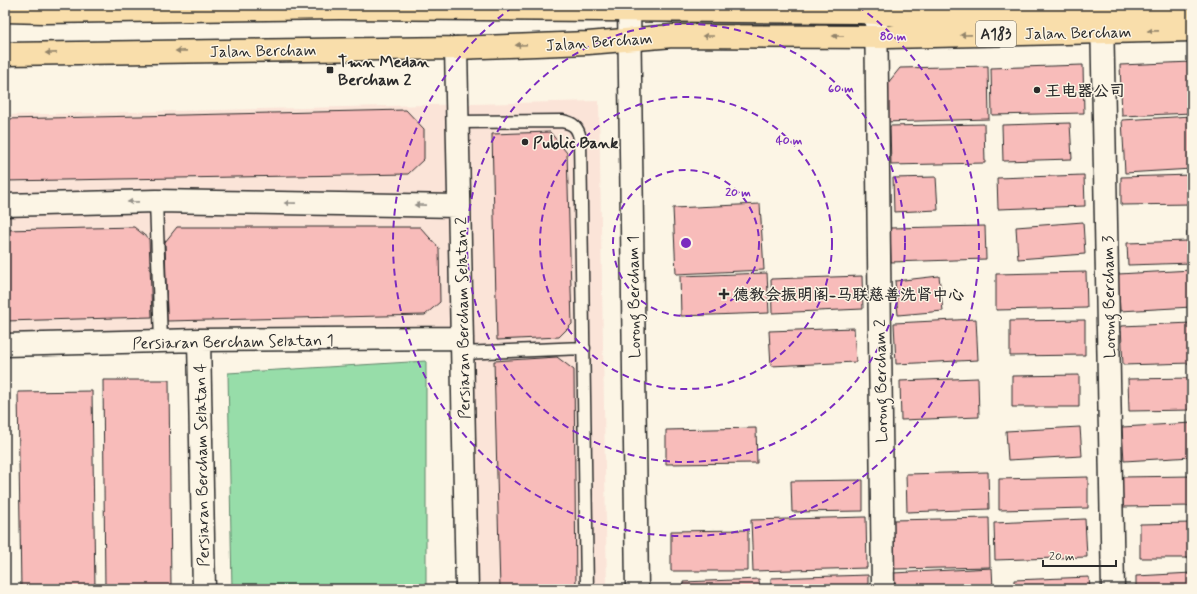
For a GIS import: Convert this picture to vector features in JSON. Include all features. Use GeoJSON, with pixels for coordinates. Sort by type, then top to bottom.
{"type":"FeatureCollection","features":[{"type":"Feature","properties":{"kind":"main road","name":"Jalan Bercham"},"geometry":{"type":"LineString","coordinates":[[5,11],[44,12],[340,7],[876,9],[916,17],[1103,17],[1192,30]]}},
{"type":"Feature","properties":{"kind":"main road","name":"Jalan Bercham"},"geometry":{"type":"LineString","coordinates":[[5,54],[456,48],[588,43],[673,36],[876,36],[1103,17],[1192,13]]}},
{"type":"Feature","properties":{"kind":"street","name":"Lorong Bercham 1"},"geometry":{"type":"LineString","coordinates":[[629,8],[637,589]]}},
{"type":"Feature","properties":{"kind":"street","name":"Lorong Bercham 2"},"geometry":{"type":"LineString","coordinates":[[876,9],[883,589]]}},
{"type":"Feature","properties":{"kind":"street","name":"Lorong Bercham 3"},"geometry":{"type":"LineString","coordinates":[[1103,17],[1113,589]]}},
{"type":"Feature","properties":{"kind":"street","name":"Persiaran Bercham Selatan 2"},"geometry":{"type":"LineString","coordinates":[[456,48],[468,589]]}},
{"type":"Feature","properties":{"kind":"street"},"geometry":{"type":"LineString","coordinates":[[5,205],[156,201],[460,206]]}},
{"type":"Feature","properties":{"kind":"street","name":"Persiaran Bercham Selatan 1"},"geometry":{"type":"LineString","coordinates":[[5,345],[199,340],[462,346]]}},
{"type":"Feature","properties":{"kind":"street","name":"Persiaran Bercham Selatan 4"},"geometry":{"type":"LineString","coordinates":[[199,340],[204,589]]}},
{"type":"Feature","properties":{"kind":"lane"},"geometry":{"type":"LineString","coordinates":[[458,122],[562,121],[569,122],[579,132],[584,348],[587,589]]}},
{"type":"Feature","properties":{"kind":"lane"},"geometry":{"type":"LineString","coordinates":[[156,201],[161,341]]}},
{"type":"Feature","properties":{"kind":"lane"},"geometry":{"type":"LineString","coordinates":[[462,346],[584,348]]}},
{"type":"Feature","properties":{"kind":"shaded area"},"geometry":{"type":"Polygon","coordinates":[[[599,101],[607,589],[464,589],[459,342],[5,346],[5,115],[599,101]]]}},
{"type":"Feature","properties":{"kind":"green space"},"geometry":{"type":"Polygon","coordinates":[[[426,361],[426,589],[232,589],[228,373],[426,361]]]}},
{"type":"Feature","properties":{"kind":"building"},"geometry":{"type":"Polygon","coordinates":[[[1192,62],[1192,113],[1122,116],[1120,65],[1192,62]]]}},
{"type":"Feature","properties":{"kind":"building","name":"王电器公司"},"geometry":{"type":"Polygon","coordinates":[[[1083,65],[1084,113],[992,115],[991,68],[1083,65]]]}},
{"type":"Feature","properties":{"kind":"building"},"geometry":{"type":"Polygon","coordinates":[[[988,66],[989,119],[884,122],[883,89],[900,68],[988,66]]]}},
{"type":"Feature","properties":{"kind":"building"},"geometry":{"type":"Polygon","coordinates":[[[406,110],[424,129],[424,159],[408,174],[5,181],[5,119],[406,110]]]}},
{"type":"Feature","properties":{"kind":"building"},"geometry":{"type":"Polygon","coordinates":[[[1192,116],[1192,169],[1125,173],[1122,120],[1192,116]]]}},
{"type":"Feature","properties":{"kind":"building"},"geometry":{"type":"Polygon","coordinates":[[[1070,123],[1072,159],[1003,161],[1002,125],[1070,123]]]}},
{"type":"Feature","properties":{"kind":"building"},"geometry":{"type":"Polygon","coordinates":[[[984,124],[985,163],[891,165],[890,126],[984,124]]]}},
{"type":"Feature","properties":{"kind":"building"},"geometry":{"type":"Polygon","coordinates":[[[550,132],[567,153],[572,324],[559,337],[497,340],[492,134],[550,132]]]}},
{"type":"Feature","properties":{"kind":"building"},"geometry":{"type":"Polygon","coordinates":[[[1084,175],[1085,206],[998,209],[997,178],[1084,175]]]}},
{"type":"Feature","properties":{"kind":"building"},"geometry":{"type":"Polygon","coordinates":[[[1192,175],[1192,204],[1121,205],[1121,177],[1192,175]]]}},
{"type":"Feature","properties":{"kind":"building"},"geometry":{"type":"Polygon","coordinates":[[[936,177],[938,210],[894,212],[893,178],[936,177]]]}},
{"type":"Feature","properties":{"kind":"building"},"geometry":{"type":"Polygon","coordinates":[[[760,204],[764,270],[676,274],[673,208],[760,204]]]}},
{"type":"Feature","properties":{"kind":"building"},"geometry":{"type":"Polygon","coordinates":[[[1083,222],[1085,254],[1018,259],[1016,227],[1083,222]]]}},
{"type":"Feature","properties":{"kind":"building"},"geometry":{"type":"Polygon","coordinates":[[[985,226],[986,259],[891,262],[890,228],[985,226]]]}},
{"type":"Feature","properties":{"kind":"building"},"geometry":{"type":"Polygon","coordinates":[[[134,227],[149,239],[152,317],[5,321],[5,230],[134,227]]]}},
{"type":"Feature","properties":{"kind":"building"},"geometry":{"type":"Polygon","coordinates":[[[177,227],[420,227],[439,248],[440,302],[425,315],[167,321],[165,242],[177,227]]]}},
{"type":"Feature","properties":{"kind":"building"},"geometry":{"type":"Polygon","coordinates":[[[1187,232],[1192,232],[1192,263],[1128,265],[1127,243],[1187,241],[1187,232]]]}},
{"type":"Feature","properties":{"kind":"building"},"geometry":{"type":"Polygon","coordinates":[[[1192,270],[1192,307],[1120,311],[1118,274],[1192,270]]]}},
{"type":"Feature","properties":{"kind":"building"},"geometry":{"type":"Polygon","coordinates":[[[1086,272],[1087,308],[996,310],[996,274],[1086,272]]]}},
{"type":"Feature","properties":{"kind":"building","name":"德教会振明阁-马联慈善洗肾中心"},"geometry":{"type":"Polygon","coordinates":[[[767,273],[769,313],[681,316],[680,276],[767,273]]]}},
{"type":"Feature","properties":{"kind":"building"},"geometry":{"type":"Polygon","coordinates":[[[862,276],[863,309],[772,313],[771,279],[862,276]]]}},
{"type":"Feature","properties":{"kind":"building"},"geometry":{"type":"Polygon","coordinates":[[[939,276],[943,311],[898,315],[895,281],[939,276]]]}},
{"type":"Feature","properties":{"kind":"building"},"geometry":{"type":"Polygon","coordinates":[[[976,319],[978,360],[896,364],[894,323],[976,319]]]}},
{"type":"Feature","properties":{"kind":"building"},"geometry":{"type":"Polygon","coordinates":[[[1085,320],[1085,355],[1010,356],[1010,321],[1085,320]]]}},
{"type":"Feature","properties":{"kind":"building"},"geometry":{"type":"Polygon","coordinates":[[[1192,323],[1192,363],[1123,365],[1121,326],[1192,323]]]}},
{"type":"Feature","properties":{"kind":"building"},"geometry":{"type":"Polygon","coordinates":[[[854,328],[856,362],[771,366],[769,331],[854,328]]]}},
{"type":"Feature","properties":{"kind":"building"},"geometry":{"type":"Polygon","coordinates":[[[557,357],[574,370],[576,589],[500,589],[494,361],[557,357]]]}},
{"type":"Feature","properties":{"kind":"building"},"geometry":{"type":"Polygon","coordinates":[[[1079,375],[1079,407],[1012,407],[1012,376],[1079,375]]]}},
{"type":"Feature","properties":{"kind":"building"},"geometry":{"type":"Polygon","coordinates":[[[978,378],[979,417],[901,420],[900,381],[978,378]]]}},
{"type":"Feature","properties":{"kind":"building"},"geometry":{"type":"Polygon","coordinates":[[[1192,378],[1192,410],[1129,411],[1128,379],[1192,378]]]}},
{"type":"Feature","properties":{"kind":"building"},"geometry":{"type":"Polygon","coordinates":[[[103,380],[169,380],[171,589],[105,589],[103,380]]]}},
{"type":"Feature","properties":{"kind":"building"},"geometry":{"type":"Polygon","coordinates":[[[92,391],[95,589],[21,589],[18,392],[92,391]]]}},
{"type":"Feature","properties":{"kind":"building"},"geometry":{"type":"Polygon","coordinates":[[[1192,423],[1192,457],[1124,461],[1122,427],[1192,423]]]}},
{"type":"Feature","properties":{"kind":"building"},"geometry":{"type":"Polygon","coordinates":[[[1080,427],[1082,456],[1008,460],[1006,431],[1080,427]]]}},
{"type":"Feature","properties":{"kind":"building"},"geometry":{"type":"Polygon","coordinates":[[[756,428],[757,463],[666,464],[666,430],[756,428]]]}},
{"type":"Feature","properties":{"kind":"building"},"geometry":{"type":"Polygon","coordinates":[[[988,472],[989,509],[907,512],[906,474],[988,472]]]}},
{"type":"Feature","properties":{"kind":"building"},"geometry":{"type":"Polygon","coordinates":[[[1192,476],[1192,506],[1123,507],[1122,477],[1192,476]]]}},
{"type":"Feature","properties":{"kind":"building"},"geometry":{"type":"Polygon","coordinates":[[[1088,477],[1088,508],[999,510],[999,479],[1088,477]]]}},
{"type":"Feature","properties":{"kind":"building"},"geometry":{"type":"Polygon","coordinates":[[[863,480],[863,511],[792,512],[791,481],[863,480]]]}},
{"type":"Feature","properties":{"kind":"building"},"geometry":{"type":"Polygon","coordinates":[[[866,517],[867,568],[753,571],[751,520],[866,517]]]}},
{"type":"Feature","properties":{"kind":"building"},"geometry":{"type":"Polygon","coordinates":[[[989,518],[990,567],[894,569],[892,520],[989,518]]]}},
{"type":"Feature","properties":{"kind":"building"},"geometry":{"type":"Polygon","coordinates":[[[1085,519],[1087,557],[995,560],[994,523],[1085,519]]]}},
{"type":"Feature","properties":{"kind":"building"},"geometry":{"type":"Polygon","coordinates":[[[1192,523],[1192,558],[1140,558],[1140,524],[1192,523]]]}},
{"type":"Feature","properties":{"kind":"building"},"geometry":{"type":"Polygon","coordinates":[[[748,530],[748,571],[671,571],[671,531],[748,530]]]}},
{"type":"Feature","properties":{"kind":"building"},"geometry":{"type":"Polygon","coordinates":[[[992,568],[993,589],[894,589],[893,573],[992,568]]]}},
{"type":"Feature","properties":{"kind":"building"},"geometry":{"type":"Polygon","coordinates":[[[1192,573],[1192,589],[1136,589],[1136,576],[1192,573]]]}},
{"type":"Feature","properties":{"kind":"building"},"geometry":{"type":"Polygon","coordinates":[[[868,575],[868,589],[771,589],[771,578],[868,575]]]}},
{"type":"Feature","properties":{"kind":"building"},"geometry":{"type":"Polygon","coordinates":[[[1089,577],[1090,589],[1014,589],[1014,580],[1089,577]]]}},
{"type":"Feature","properties":{"kind":"building"},"geometry":{"type":"Polygon","coordinates":[[[759,579],[760,589],[684,589],[683,582],[759,579]]]}},
{"type":"Feature","properties":{"kind":"place","name":"Tmn Medan Bercham 2"},"geometry":{"type":"Point","coordinates":[330,70]}},
{"type":"Feature","properties":{"kind":"place","name":"王电器公司"},"geometry":{"type":"Point","coordinates":[1037,90]}},
{"type":"Feature","properties":{"kind":"place","name":"Public Bank"},"geometry":{"type":"Point","coordinates":[525,142]}},
{"type":"Feature","properties":{"kind":"place","name":"德教会振明阁-马联慈善洗肾中心"},"geometry":{"type":"Point","coordinates":[724,294]}}]}
